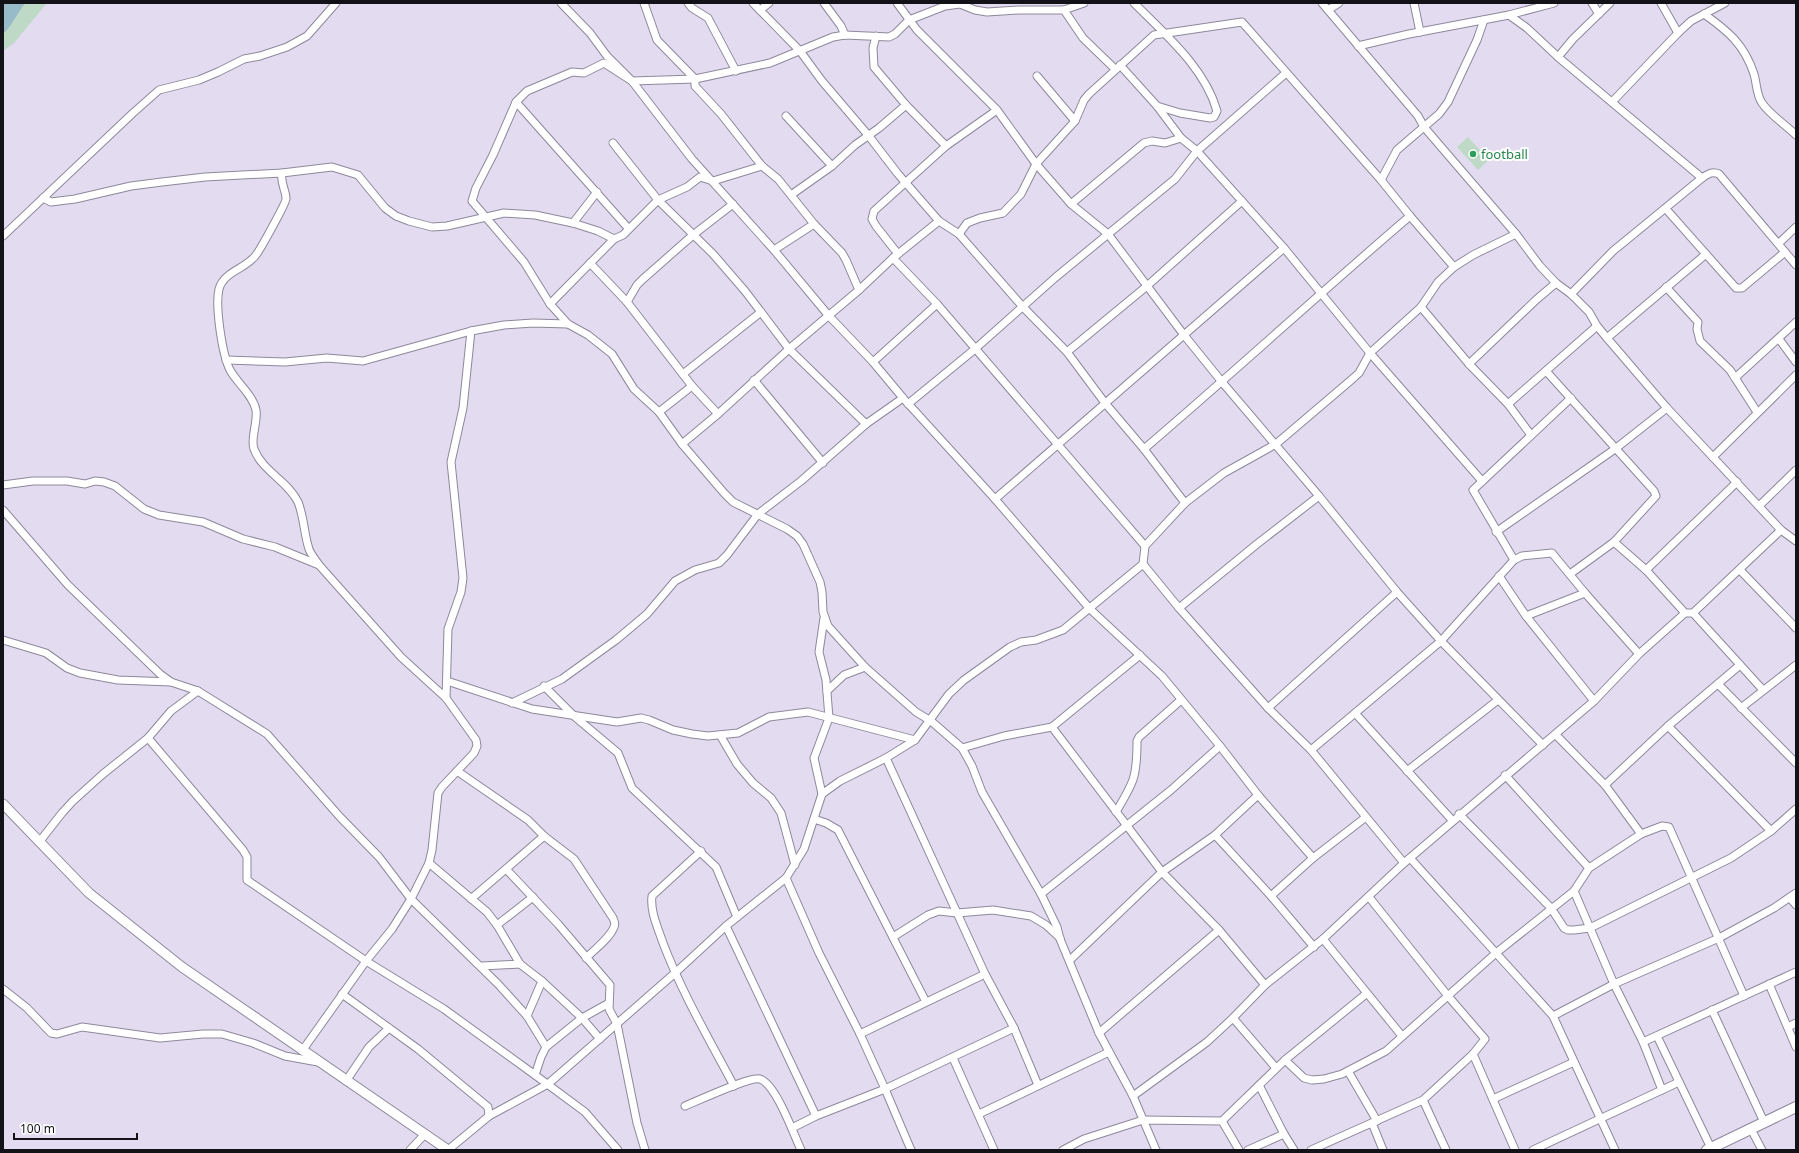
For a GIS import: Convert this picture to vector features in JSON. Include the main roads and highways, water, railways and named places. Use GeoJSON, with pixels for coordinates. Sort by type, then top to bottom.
{"type":"FeatureCollection","features":[{"type":"Feature","properties":{"kind":"main road"},"geometry":{"type":"LineString","coordinates":[[1709,1149],[1796,1107]]}},
{"type":"Feature","properties":{"kind":"water"},"geometry":{"type":"Polygon","coordinates":[[[3,3],[25,3],[3,34],[3,3]]]}},
{"type":"Feature","properties":{"kind":"place","name":"football"},"geometry":{"type":"Point","coordinates":[1473,154]}}]}
